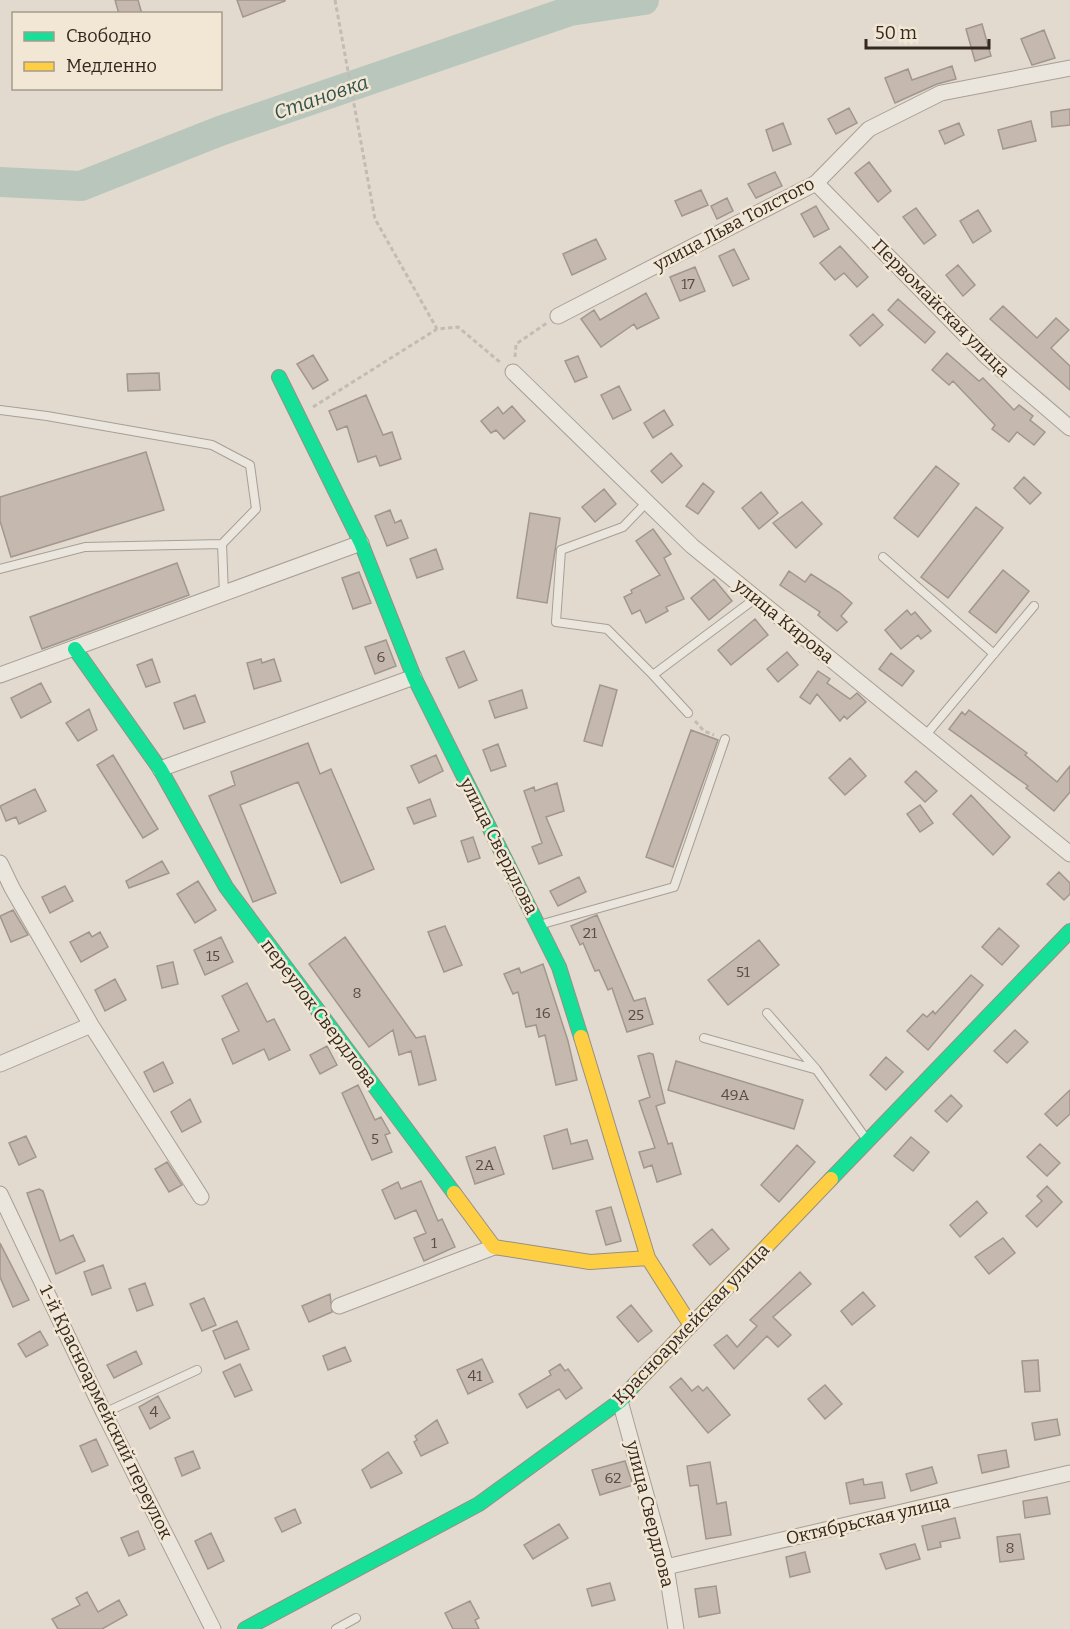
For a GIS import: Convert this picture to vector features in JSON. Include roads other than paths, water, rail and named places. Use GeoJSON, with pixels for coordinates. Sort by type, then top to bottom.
{"type":"FeatureCollection","features":[{"type":"Feature","properties":{"kind":"street","name":"улица Льва Толстого"},"geometry":{"type":"LineString","coordinates":[[558,316],[816,183],[869,129],[941,93],[1070,68]]}},
{"type":"Feature","properties":{"kind":"street","name":"Первомайская улица"},"geometry":{"type":"LineString","coordinates":[[816,183],[987,357],[1070,428]]}},
{"type":"Feature","properties":{"kind":"street","name":"улица Кирова"},"geometry":{"type":"LineString","coordinates":[[513,372],[649,501],[692,546],[1070,854]]}},
{"type":"Feature","properties":{"kind":"street","name":"улица Свердлова"},"geometry":{"type":"LineString","coordinates":[[279,377],[361,543],[414,677],[560,967],[648,1258],[690,1324]]}},
{"type":"Feature","properties":{"kind":"street"},"geometry":{"type":"LineString","coordinates":[[0,675],[361,543]]}},
{"type":"Feature","properties":{"kind":"street","name":"переулок Свердлова"},"geometry":{"type":"LineString","coordinates":[[75,649],[160,769],[226,887],[494,1247]]}},
{"type":"Feature","properties":{"kind":"street"},"geometry":{"type":"LineString","coordinates":[[160,769],[414,677]]}},
{"type":"Feature","properties":{"kind":"street"},"geometry":{"type":"LineString","coordinates":[[0,863],[91,1025],[201,1197]]}},
{"type":"Feature","properties":{"kind":"street","name":"Красноармейская улица"},"geometry":{"type":"LineString","coordinates":[[245,1629],[480,1504],[620,1401],[690,1324],[1070,931]]}},
{"type":"Feature","properties":{"kind":"street"},"geometry":{"type":"LineString","coordinates":[[0,1064],[91,1025]]}},
{"type":"Feature","properties":{"kind":"street","name":"1-й Красноармейский переулок"},"geometry":{"type":"LineString","coordinates":[[0,1194],[104,1413],[213,1629]]}},
{"type":"Feature","properties":{"kind":"street"},"geometry":{"type":"LineString","coordinates":[[339,1306],[494,1247],[590,1262],[648,1258]]}},
{"type":"Feature","properties":{"kind":"street","name":"улица Свердлова"},"geometry":{"type":"LineString","coordinates":[[620,1401],[666,1567],[676,1629]]}},
{"type":"Feature","properties":{"kind":"street","name":"Октябрьская улица"},"geometry":{"type":"LineString","coordinates":[[666,1567],[1070,1473]]}},
{"type":"Feature","properties":{"kind":"lane"},"geometry":{"type":"LineString","coordinates":[[0,410],[47,416],[212,446],[250,465],[256,509],[222,544],[85,547],[0,569]]}},
{"type":"Feature","properties":{"kind":"lane"},"geometry":{"type":"LineString","coordinates":[[649,501],[622,526],[561,550],[556,622],[607,629],[688,713]]}},
{"type":"Feature","properties":{"kind":"lane"},"geometry":{"type":"LineString","coordinates":[[222,544],[224,594]]}},
{"type":"Feature","properties":{"kind":"lane"},"geometry":{"type":"LineString","coordinates":[[883,557],[994,654]]}},
{"type":"Feature","properties":{"kind":"lane"},"geometry":{"type":"LineString","coordinates":[[653,675],[756,598]]}},
{"type":"Feature","properties":{"kind":"lane"},"geometry":{"type":"LineString","coordinates":[[926,736],[1034,606]]}},
{"type":"Feature","properties":{"kind":"lane"},"geometry":{"type":"LineString","coordinates":[[539,926],[674,886],[725,740]]}},
{"type":"Feature","properties":{"kind":"lane"},"geometry":{"type":"LineString","coordinates":[[767,1013],[816,1069],[868,1141]]}},
{"type":"Feature","properties":{"kind":"lane"},"geometry":{"type":"LineString","coordinates":[[704,1038],[816,1069]]}},
{"type":"Feature","properties":{"kind":"lane"},"geometry":{"type":"LineString","coordinates":[[104,1413],[197,1370]]}},
{"type":"Feature","properties":{"kind":"lane"},"geometry":{"type":"LineString","coordinates":[[336,1629],[356,1618]]}},
{"type":"Feature","properties":{"kind":"waterway","name":"Становка"},"geometry":{"type":"LineString","coordinates":[[0,182],[81,186],[220,131],[570,11],[644,0]]}}]}
